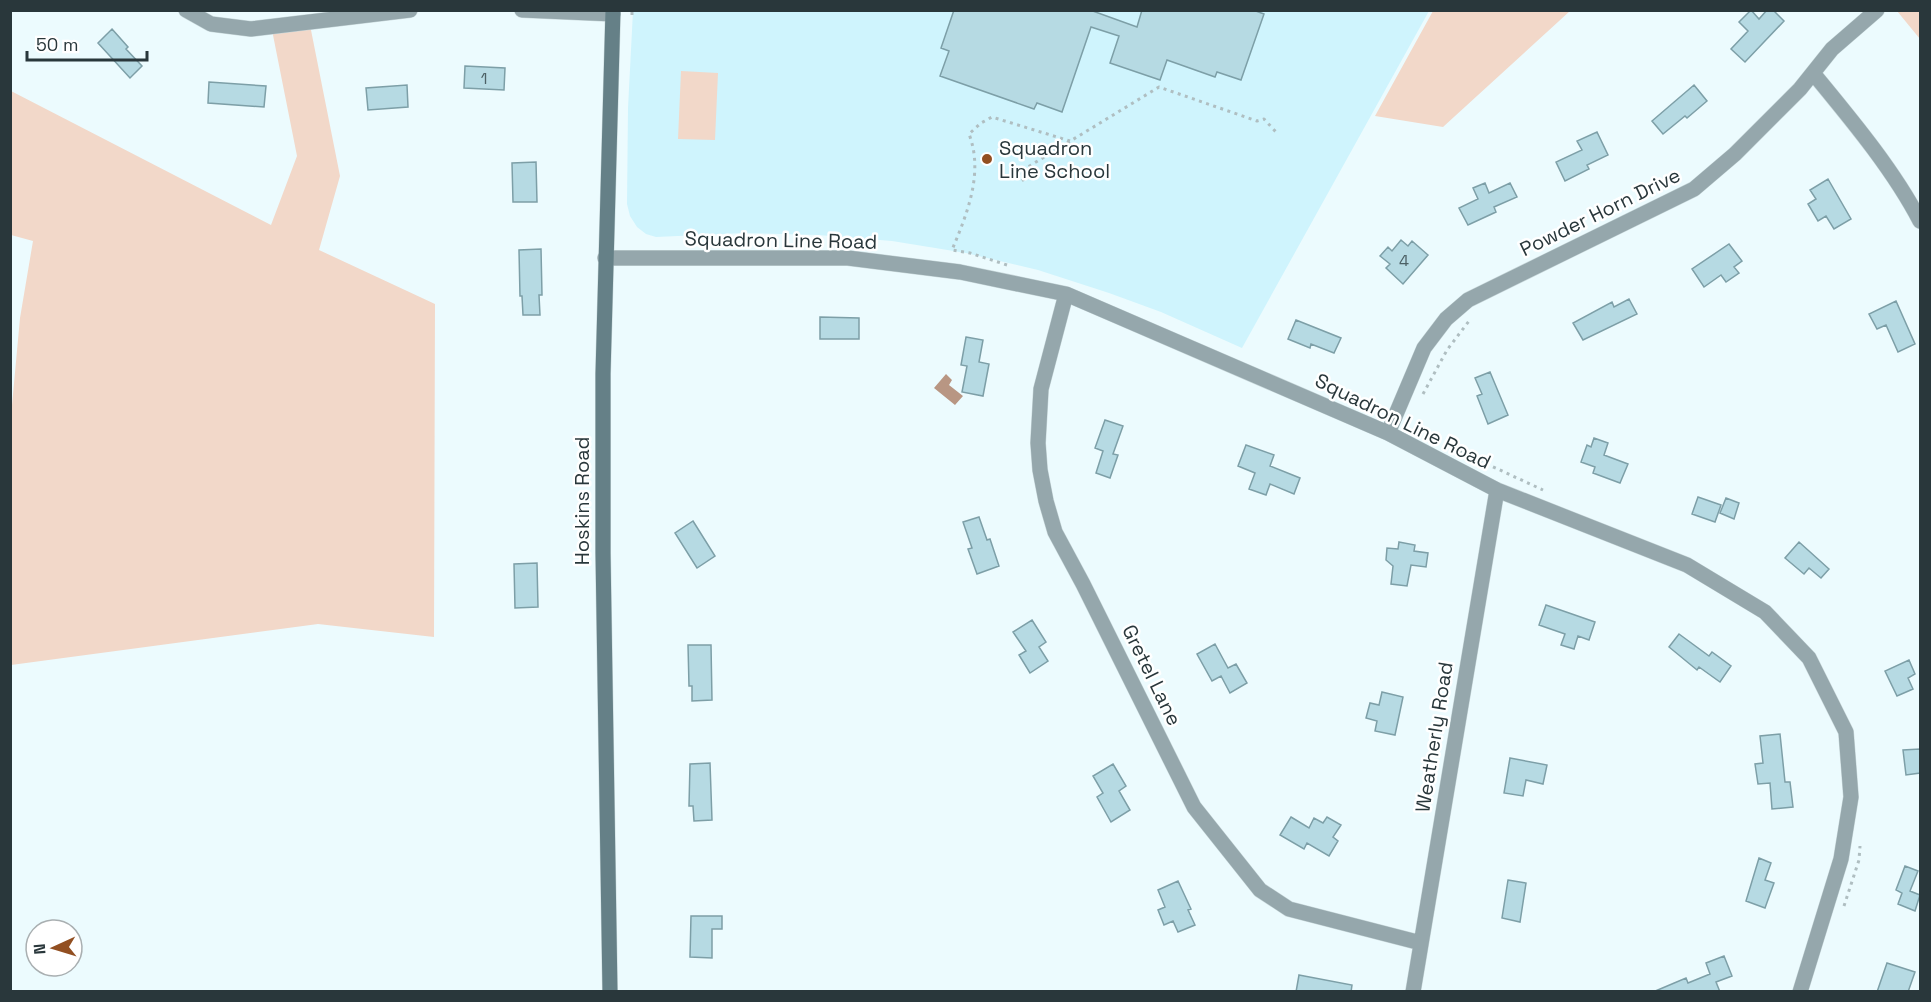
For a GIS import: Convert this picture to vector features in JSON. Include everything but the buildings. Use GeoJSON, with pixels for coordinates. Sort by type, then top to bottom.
{"type":"FeatureCollection","features":[{"type":"Feature","properties":{"kind":"street"},"geometry":{"type":"LineString","coordinates":[[186,10],[211,24],[251,29],[410,10]]}},
{"type":"Feature","properties":{"kind":"street"},"geometry":{"type":"LineString","coordinates":[[522,10],[613,12]]}},
{"type":"Feature","properties":{"kind":"street","name":"Powder Horn Drive"},"geometry":{"type":"LineString","coordinates":[[1388,433],[1424,348],[1446,319],[1468,300],[1694,189],[1735,154],[1800,89],[1832,49],[1877,10]]}},
{"type":"Feature","properties":{"kind":"street","name":"Hoskins Road"},"geometry":{"type":"LineString","coordinates":[[610,992],[603,553],[603,374],[613,12]]}},
{"type":"Feature","properties":{"kind":"street"},"geometry":{"type":"LineString","coordinates":[[1813,73],[1911,203],[1920,221]]}},
{"type":"Feature","properties":{"kind":"street","name":"Squadron Line Road"},"geometry":{"type":"LineString","coordinates":[[605,258],[848,258],[960,272],[1066,294],[1388,433],[1497,490],[1687,566],[1765,612],[1809,658],[1846,732],[1851,797],[1841,859],[1800,992]]}},
{"type":"Feature","properties":{"kind":"street","name":"Gretel Lane"},"geometry":{"type":"LineString","coordinates":[[1066,294],[1041,389],[1038,443],[1046,501],[1055,532],[1194,807],[1260,890],[1289,909],[1422,943]]}},
{"type":"Feature","properties":{"kind":"street","name":"Weatherly Road"},"geometry":{"type":"LineString","coordinates":[[1413,992],[1497,490]]}},
{"type":"Feature","properties":{"kind":"path"},"geometry":{"type":"LineString","coordinates":[[1024,181],[1018,172],[1159,87],[1257,121],[1264,119],[1276,132]]}},
{"type":"Feature","properties":{"kind":"path"},"geometry":{"type":"LineString","coordinates":[[1017,268],[970,253],[952,250],[962,226],[974,182],[975,148],[969,134],[992,117],[1070,141]]}},
{"type":"Feature","properties":{"kind":"path"},"geometry":{"type":"LineString","coordinates":[[1449,447],[1546,491]]}},
{"type":"Feature","properties":{"kind":"path"},"geometry":{"type":"LineString","coordinates":[[1841,915],[1859,860],[1861,836]]}},
{"type":"Feature","properties":{"kind":"shaded area","name":"Squadron Line School"},"geometry":{"type":"Polygon","coordinates":[[[633,11],[1429,11],[1242,348],[1161,312],[1109,293],[1038,270],[966,253],[892,241],[818,235],[744,233],[656,237],[646,234],[637,227],[630,216],[627,204],[628,108],[633,11]]]}},
{"type":"Feature","properties":{"kind":"shaded area"},"geometry":{"type":"Polygon","coordinates":[[[1433,11],[1570,11],[1443,127],[1375,116],[1433,11]]]}},
{"type":"Feature","properties":{"kind":"shaded area"},"geometry":{"type":"Polygon","coordinates":[[[1897,11],[1920,11],[1920,39],[1897,11]]]}},
{"type":"Feature","properties":{"kind":"shaded area"},"geometry":{"type":"Polygon","coordinates":[[[310,25],[340,176],[319,250],[435,304],[434,637],[318,624],[11,665],[11,416],[20,318],[33,241],[11,235],[11,91],[271,225],[297,156],[272,30],[310,25]]]}},
{"type":"Feature","properties":{"kind":"shaded area"},"geometry":{"type":"Polygon","coordinates":[[[681,71],[718,73],[715,140],[678,139],[681,71]]]}},
{"type":"Feature","properties":{"kind":"shaded area"},"geometry":{"type":"Polygon","coordinates":[[[946,374],[952,380],[949,385],[963,396],[955,405],[934,388],[946,374]]]}},
{"type":"Feature","properties":{"kind":"place","name":"Squadron Line School"},"geometry":{"type":"Point","coordinates":[987,159]}}]}
